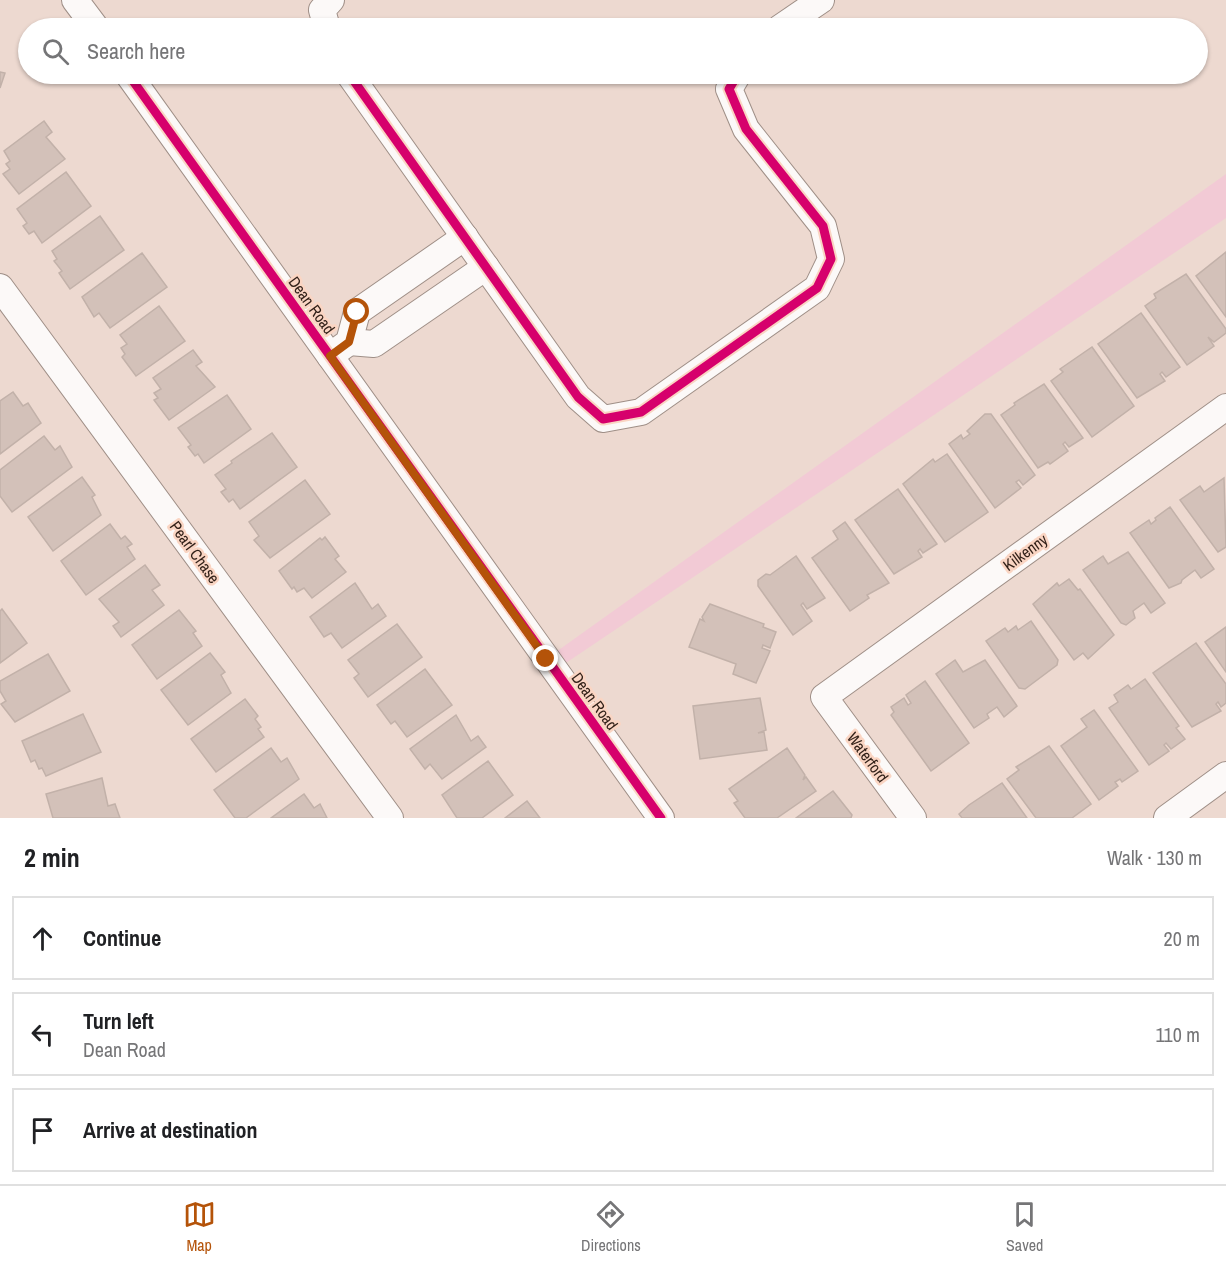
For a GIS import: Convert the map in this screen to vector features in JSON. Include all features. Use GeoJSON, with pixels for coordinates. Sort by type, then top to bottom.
{"type":"FeatureCollection","features":[{"type":"Feature","properties":{"kind":"street"},"geometry":{"type":"LineString","coordinates":[[75,0],[88,18]]}},
{"type":"Feature","properties":{"kind":"street"},"geometry":{"type":"LineString","coordinates":[[324,18],[322,10],[331,0]]}},
{"type":"Feature","properties":{"kind":"street"},"geometry":{"type":"LineString","coordinates":[[795,18],[821,0]]}},
{"type":"Feature","properties":{"kind":"street","name":"Dean Road"},"geometry":{"type":"LineString","coordinates":[[136,84],[339,349],[661,818]]}},
{"type":"Feature","properties":{"kind":"street"},"geometry":{"type":"LineString","coordinates":[[356,84],[578,397],[603,418],[641,412],[817,288],[831,259],[823,226],[746,129],[729,89],[732,84]]}},
{"type":"Feature","properties":{"kind":"street"},"geometry":{"type":"LineString","coordinates":[[339,349],[357,312],[465,237]]}},
{"type":"Feature","properties":{"kind":"street"},"geometry":{"type":"LineString","coordinates":[[339,349],[374,344],[486,267]]}},
{"type":"Feature","properties":{"kind":"street","name":"Pearl Chase"},"geometry":{"type":"LineString","coordinates":[[0,287],[390,818]]}},
{"type":"Feature","properties":{"kind":"street","name":"Kilkenny"},"geometry":{"type":"LineString","coordinates":[[824,697],[1226,407]]}},
{"type":"Feature","properties":{"kind":"street","name":"Waterford"},"geometry":{"type":"LineString","coordinates":[[824,697],[913,818]]}},
{"type":"Feature","properties":{"kind":"street"},"geometry":{"type":"LineString","coordinates":[[1167,818],[1226,775]]}},
{"type":"Feature","properties":{"kind":"shaded area"},"geometry":{"type":"Polygon","coordinates":[[[1226,174],[1226,218],[554,671],[546,659],[1226,174]]]}},
{"type":"Feature","properties":{"kind":"building"},"geometry":{"type":"Polygon","coordinates":[[[0,72],[5,73],[0,88],[0,72]]]}},
{"type":"Feature","properties":{"kind":"building"},"geometry":{"type":"Polygon","coordinates":[[[44,121],[52,132],[46,137],[65,159],[19,194],[3,174],[10,169],[6,164],[10,161],[4,151],[44,121]]]}},
{"type":"Feature","properties":{"kind":"building"},"geometry":{"type":"Polygon","coordinates":[[[66,172],[91,206],[42,243],[34,231],[29,234],[23,226],[27,223],[17,209],[66,172]]]}},
{"type":"Feature","properties":{"kind":"building"},"geometry":{"type":"Polygon","coordinates":[[[100,216],[124,250],[70,289],[59,273],[62,271],[54,261],[57,259],[52,251],[100,216]]]}},
{"type":"Feature","properties":{"kind":"building"},"geometry":{"type":"Polygon","coordinates":[[[1226,252],[1226,317],[1196,276],[1226,252]]]}},
{"type":"Feature","properties":{"kind":"building"},"geometry":{"type":"Polygon","coordinates":[[[142,253],[167,287],[110,328],[99,313],[94,317],[82,297],[142,253]]]}},
{"type":"Feature","properties":{"kind":"building"},"geometry":{"type":"Polygon","coordinates":[[[1186,274],[1226,329],[1226,333],[1214,342],[1208,337],[1214,346],[1187,365],[1145,306],[1156,298],[1154,294],[1186,274]]]}},
{"type":"Feature","properties":{"kind":"building"},"geometry":{"type":"Polygon","coordinates":[[[159,306],[185,341],[136,376],[122,357],[125,354],[121,348],[127,344],[120,335],[159,306]]]}},
{"type":"Feature","properties":{"kind":"building"},"geometry":{"type":"Polygon","coordinates":[[[1141,313],[1180,367],[1166,377],[1162,372],[1160,374],[1165,381],[1137,398],[1098,344],[1141,313]]]}},
{"type":"Feature","properties":{"kind":"building"},"geometry":{"type":"Polygon","coordinates":[[[1092,347],[1134,406],[1092,437],[1051,381],[1063,372],[1060,369],[1092,347]]]}},
{"type":"Feature","properties":{"kind":"building"},"geometry":{"type":"Polygon","coordinates":[[[193,350],[202,362],[196,366],[215,387],[169,420],[154,400],[158,398],[154,393],[161,389],[153,378],[193,350]]]}},
{"type":"Feature","properties":{"kind":"building"},"geometry":{"type":"Polygon","coordinates":[[[1044,384],[1083,438],[1069,447],[1065,442],[1063,444],[1068,451],[1050,464],[1048,462],[1038,468],[1001,415],[1015,405],[1014,403],[1044,384]]]}},
{"type":"Feature","properties":{"kind":"building"},"geometry":{"type":"Polygon","coordinates":[[[13,392],[23,406],[28,403],[41,423],[0,454],[0,401],[13,392]]]}},
{"type":"Feature","properties":{"kind":"building"},"geometry":{"type":"Polygon","coordinates":[[[227,395],[251,429],[204,463],[198,454],[195,456],[188,447],[191,445],[178,428],[227,395]]]}},
{"type":"Feature","properties":{"kind":"building"},"geometry":{"type":"Polygon","coordinates":[[[985,414],[991,414],[1035,475],[1023,485],[1019,480],[1016,482],[1021,488],[995,508],[949,444],[961,435],[963,439],[970,434],[967,431],[985,414]]]}},
{"type":"Feature","properties":{"kind":"building"},"geometry":{"type":"Polygon","coordinates":[[[272,433],[297,467],[240,509],[233,499],[229,502],[221,492],[226,489],[215,475],[272,433]]]}},
{"type":"Feature","properties":{"kind":"building"},"geometry":{"type":"Polygon","coordinates":[[[44,436],[55,450],[60,446],[72,467],[12,512],[0,496],[0,470],[44,436]]]}},
{"type":"Feature","properties":{"kind":"building"},"geometry":{"type":"Polygon","coordinates":[[[947,454],[988,512],[945,542],[903,484],[933,459],[935,462],[947,454]]]}},
{"type":"Feature","properties":{"kind":"building"},"geometry":{"type":"Polygon","coordinates":[[[82,477],[95,495],[92,497],[101,515],[53,551],[28,517],[82,477]]]}},
{"type":"Feature","properties":{"kind":"building"},"geometry":{"type":"Polygon","coordinates":[[[1224,478],[1226,547],[1218,552],[1180,500],[1200,486],[1204,492],[1224,478]]]}},
{"type":"Feature","properties":{"kind":"building"},"geometry":{"type":"Polygon","coordinates":[[[305,480],[330,514],[270,558],[254,540],[259,536],[249,522],[305,480]]]}},
{"type":"Feature","properties":{"kind":"building"},"geometry":{"type":"Polygon","coordinates":[[[898,489],[937,544],[923,553],[920,549],[918,551],[922,557],[894,574],[855,520],[898,489]]]}},
{"type":"Feature","properties":{"kind":"building"},"geometry":{"type":"Polygon","coordinates":[[[1170,507],[1214,569],[1201,578],[1195,570],[1181,583],[1169,588],[1130,533],[1149,520],[1151,524],[1156,520],[1155,518],[1170,507]]]}},
{"type":"Feature","properties":{"kind":"building"},"geometry":{"type":"Polygon","coordinates":[[[845,522],[889,583],[867,595],[869,598],[850,611],[812,558],[838,539],[833,531],[845,522]]]}},
{"type":"Feature","properties":{"kind":"building"},"geometry":{"type":"Polygon","coordinates":[[[110,524],[121,539],[125,536],[132,544],[127,547],[135,559],[86,595],[61,561],[110,524]]]}},
{"type":"Feature","properties":{"kind":"building"},"geometry":{"type":"Polygon","coordinates":[[[325,537],[339,556],[335,559],[346,572],[312,598],[304,588],[297,592],[294,587],[292,589],[279,571],[320,538],[322,540],[325,537]]]}},
{"type":"Feature","properties":{"kind":"building"},"geometry":{"type":"Polygon","coordinates":[[[1128,552],[1165,603],[1151,613],[1144,603],[1133,611],[1135,618],[1126,625],[1121,623],[1083,570],[1103,556],[1108,564],[1128,552]]]}},
{"type":"Feature","properties":{"kind":"building"},"geometry":{"type":"Polygon","coordinates":[[[796,556],[825,598],[807,609],[803,603],[801,605],[812,621],[793,635],[758,586],[758,580],[766,574],[770,575],[796,556]]]}},
{"type":"Feature","properties":{"kind":"building"},"geometry":{"type":"Polygon","coordinates":[[[145,565],[160,585],[152,590],[164,605],[121,637],[113,626],[119,622],[99,599],[145,565]]]}},
{"type":"Feature","properties":{"kind":"building"},"geometry":{"type":"Polygon","coordinates":[[[1069,579],[1078,590],[1080,589],[1114,635],[1088,659],[1083,653],[1074,660],[1033,604],[1057,583],[1059,586],[1069,579]]]}},
{"type":"Feature","properties":{"kind":"building"},"geometry":{"type":"Polygon","coordinates":[[[355,583],[372,609],[378,604],[386,616],[342,648],[331,633],[324,637],[310,617],[355,583]]]}},
{"type":"Feature","properties":{"kind":"building"},"geometry":{"type":"Polygon","coordinates":[[[710,604],[764,624],[763,627],[776,632],[770,648],[763,645],[762,648],[770,651],[756,683],[733,674],[736,664],[689,647],[700,619],[704,621],[702,617],[710,604]]]}},
{"type":"Feature","properties":{"kind":"building"},"geometry":{"type":"Polygon","coordinates":[[[2,609],[27,643],[0,663],[0,611],[2,609]]]}},
{"type":"Feature","properties":{"kind":"building"},"geometry":{"type":"Polygon","coordinates":[[[179,610],[196,631],[193,633],[202,646],[157,679],[132,645],[179,610]]]}},
{"type":"Feature","properties":{"kind":"building"},"geometry":{"type":"Polygon","coordinates":[[[1031,621],[1058,660],[1057,665],[1025,689],[1019,688],[986,641],[1005,628],[1008,632],[1016,626],[1018,630],[1031,621]]]}},
{"type":"Feature","properties":{"kind":"building"},"geometry":{"type":"Polygon","coordinates":[[[397,624],[422,657],[368,697],[354,678],[359,674],[348,660],[397,624]]]}},
{"type":"Feature","properties":{"kind":"building"},"geometry":{"type":"Polygon","coordinates":[[[1226,627],[1226,672],[1205,642],[1226,627]]]}},
{"type":"Feature","properties":{"kind":"building"},"geometry":{"type":"Polygon","coordinates":[[[1196,643],[1226,684],[1226,703],[1221,707],[1218,702],[1216,704],[1221,711],[1192,727],[1153,673],[1196,643]]]}},
{"type":"Feature","properties":{"kind":"building"},"geometry":{"type":"Polygon","coordinates":[[[210,653],[225,672],[221,675],[231,693],[188,725],[161,690],[210,653]]]}},
{"type":"Feature","properties":{"kind":"building"},"geometry":{"type":"Polygon","coordinates":[[[48,654],[70,691],[15,722],[1,704],[6,701],[0,691],[0,681],[48,654]]]}},
{"type":"Feature","properties":{"kind":"building"},"geometry":{"type":"Polygon","coordinates":[[[955,660],[963,672],[985,660],[1017,706],[1004,717],[997,707],[987,714],[989,718],[974,728],[936,674],[955,660]]]}},
{"type":"Feature","properties":{"kind":"building"},"geometry":{"type":"Polygon","coordinates":[[[425,669],[452,705],[407,737],[395,721],[391,724],[377,705],[425,669]]]}},
{"type":"Feature","properties":{"kind":"building"},"geometry":{"type":"Polygon","coordinates":[[[1145,679],[1179,726],[1176,728],[1185,739],[1171,749],[1166,743],[1164,745],[1169,751],[1149,765],[1109,708],[1118,702],[1114,695],[1128,685],[1131,689],[1145,679]]]}},
{"type":"Feature","properties":{"kind":"building"},"geometry":{"type":"Polygon","coordinates":[[[925,681],[969,743],[931,771],[891,715],[894,712],[891,707],[904,698],[908,705],[911,703],[906,695],[925,681]]]}},
{"type":"Feature","properties":{"kind":"building"},"geometry":{"type":"Polygon","coordinates":[[[760,698],[766,730],[758,733],[764,732],[767,750],[700,759],[693,706],[760,698]]]}},
{"type":"Feature","properties":{"kind":"building"},"geometry":{"type":"Polygon","coordinates":[[[245,699],[258,716],[255,719],[264,737],[216,772],[191,739],[245,699]]]}},
{"type":"Feature","properties":{"kind":"building"},"geometry":{"type":"Polygon","coordinates":[[[1094,710],[1138,771],[1122,782],[1120,779],[1115,782],[1118,786],[1099,800],[1061,746],[1087,727],[1081,719],[1094,710]]]}},
{"type":"Feature","properties":{"kind":"building"},"geometry":{"type":"Polygon","coordinates":[[[83,714],[101,752],[46,776],[42,768],[39,769],[35,760],[31,762],[22,741],[83,714]]]}},
{"type":"Feature","properties":{"kind":"building"},"geometry":{"type":"Polygon","coordinates":[[[456,715],[471,741],[478,736],[486,747],[442,779],[430,764],[425,769],[410,749],[456,715]]]}},
{"type":"Feature","properties":{"kind":"building"},"geometry":{"type":"Polygon","coordinates":[[[1049,746],[1091,804],[1072,818],[1036,818],[1007,779],[1019,770],[1016,767],[1049,746]]]}},
{"type":"Feature","properties":{"kind":"building"},"geometry":{"type":"Polygon","coordinates":[[[271,748],[281,762],[287,758],[299,779],[246,818],[235,818],[214,790],[271,748]]]}},
{"type":"Feature","properties":{"kind":"building"},"geometry":{"type":"Polygon","coordinates":[[[787,748],[805,775],[803,780],[806,777],[816,791],[777,818],[745,818],[734,803],[738,801],[729,789],[787,748]]]}},
{"type":"Feature","properties":{"kind":"building"},"geometry":{"type":"Polygon","coordinates":[[[488,761],[513,795],[482,818],[457,818],[442,795],[488,761]]]}},
{"type":"Feature","properties":{"kind":"building"},"geometry":{"type":"Polygon","coordinates":[[[102,778],[108,806],[115,804],[120,818],[53,818],[46,794],[102,778]]]}},
{"type":"Feature","properties":{"kind":"building"},"geometry":{"type":"Polygon","coordinates":[[[1002,783],[1027,818],[962,818],[959,814],[969,805],[1002,783]]]}},
{"type":"Feature","properties":{"kind":"building"},"geometry":{"type":"Polygon","coordinates":[[[833,791],[852,815],[851,818],[796,818],[833,791]]]}},
{"type":"Feature","properties":{"kind":"building"},"geometry":{"type":"Polygon","coordinates":[[[304,794],[314,808],[320,804],[327,818],[271,818],[304,794]]]}},
{"type":"Feature","properties":{"kind":"building"},"geometry":{"type":"Polygon","coordinates":[[[527,801],[540,818],[505,818],[527,801]]]}},
{"type":"Feature","properties":{"kind":"cycle path"},"geometry":{"type":"LineString","coordinates":[[135,84],[661,818]]}},
{"type":"Feature","properties":{"kind":"cycle path"},"geometry":{"type":"LineString","coordinates":[[356,84],[578,397],[603,419],[641,412],[817,288],[831,259],[823,226],[746,129],[729,89],[732,84]]}},
{"type":"Feature","properties":{"kind":"route"},"geometry":{"type":"LineString","coordinates":[[357,312],[349,342],[330,356],[546,659]]}}]}
